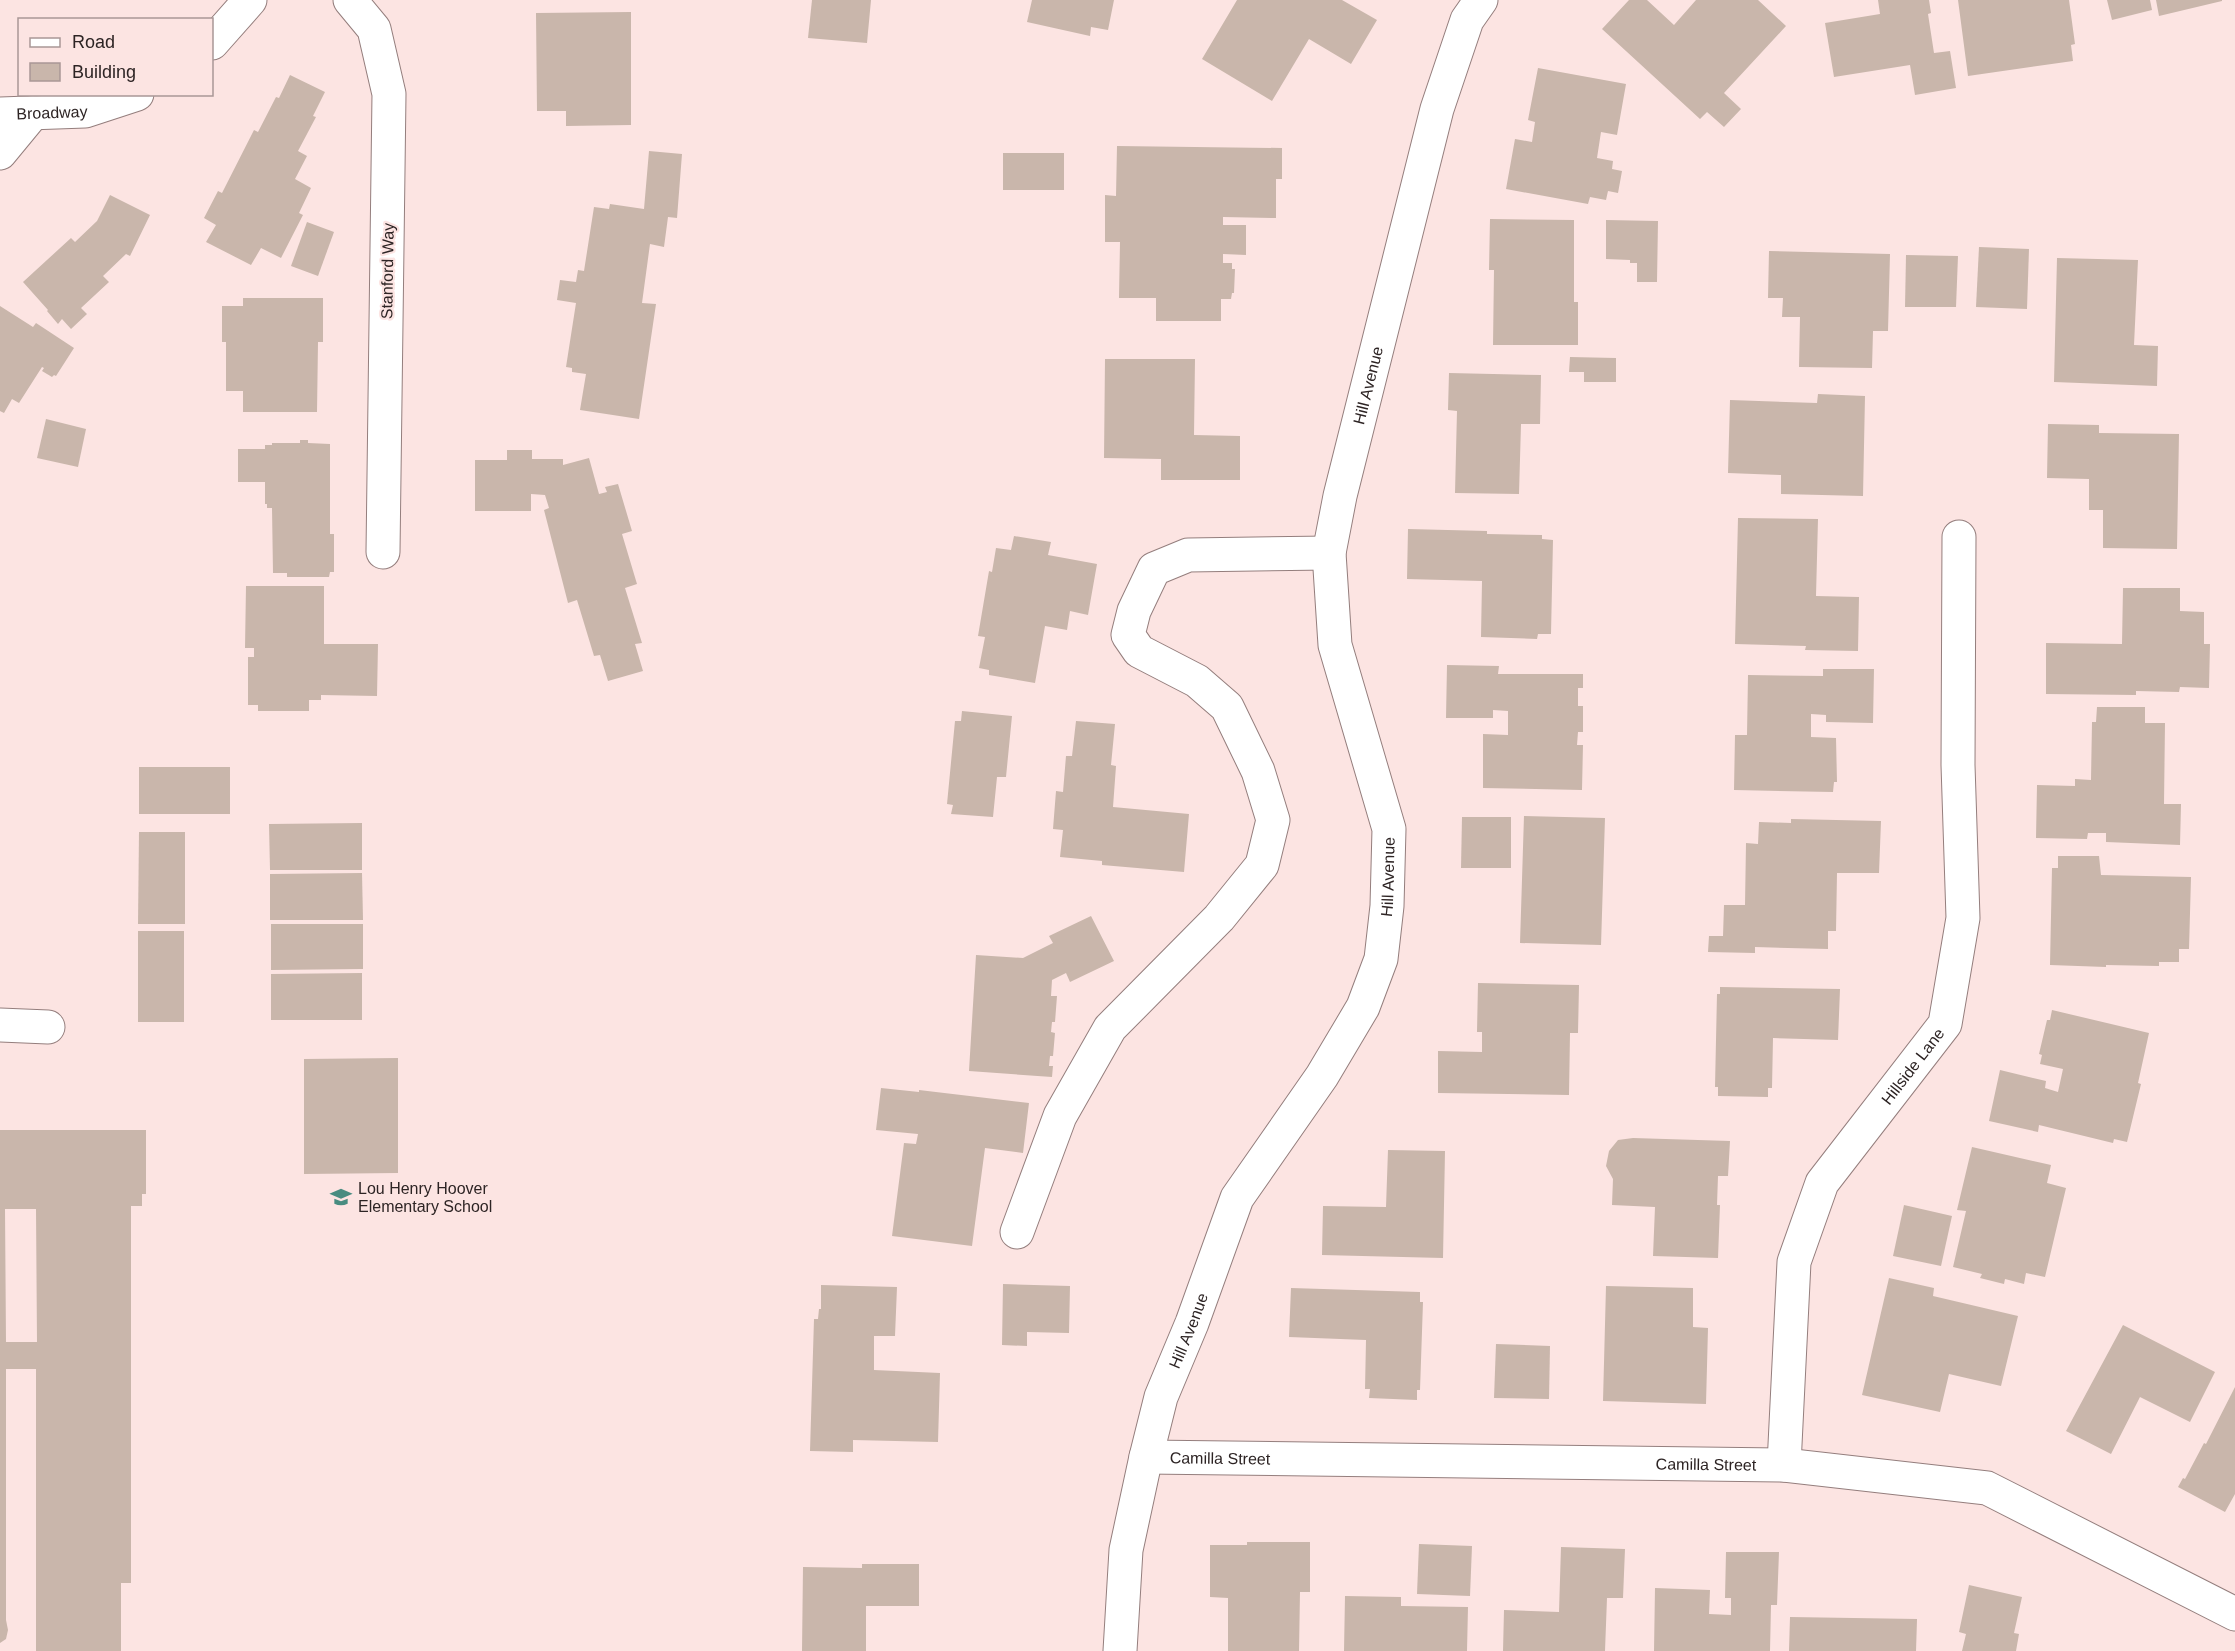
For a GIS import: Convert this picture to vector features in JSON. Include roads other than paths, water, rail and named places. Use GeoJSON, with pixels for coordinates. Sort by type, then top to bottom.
{"type":"FeatureCollection","features":[{"type":"Feature","properties":{"kind":"street"},"geometry":{"type":"LineString","coordinates":[[213,42],[250,0]]}},
{"type":"Feature","properties":{"kind":"street","name":"Stanford Way"},"geometry":{"type":"LineString","coordinates":[[350,0],[375,29],[389,94],[383,552]]}},
{"type":"Feature","properties":{"kind":"street","name":"Hill Avenue"},"geometry":{"type":"LineString","coordinates":[[1120,1651],[1126,1550],[1161,1397],[1192,1323],[1237,1198],[1322,1076],[1363,1007],[1381,959],[1387,906],[1389,829],[1335,645],[1329,553],[1341,496],[1437,109],[1467,20],[1480,0]]}},
{"type":"Feature","properties":{"kind":"street","name":"Broadway"},"geometry":{"type":"LineString","coordinates":[[0,114],[89,111],[131,96]]}},
{"type":"Feature","properties":{"kind":"street"},"geometry":{"type":"LineString","coordinates":[[0,153],[33,113]]}},
{"type":"Feature","properties":{"kind":"street","name":"Hillside Lane"},"geometry":{"type":"LineString","coordinates":[[1784,1465],[1794,1262],[1822,1184],[1945,1024],[1964,918],[1958,765],[1959,537]]}},
{"type":"Feature","properties":{"kind":"street"},"geometry":{"type":"LineString","coordinates":[[1017,1232],[1060,1116],[1110,1028],[1219,918],[1262,865],[1273,820],[1258,771],[1227,707],[1197,681],[1139,651],[1128,635],[1139,601],[1154,569],[1188,555],[1329,553]]}},
{"type":"Feature","properties":{"kind":"street"},"geometry":{"type":"LineString","coordinates":[[0,1025],[48,1027]]}},
{"type":"Feature","properties":{"kind":"street","name":"Camilla Street"},"geometry":{"type":"LineString","coordinates":[[1146,1457],[1784,1465],[1987,1488],[2235,1614]]}},
{"type":"Feature","properties":{"kind":"place","name":"Lou Henry Hoover Elementary School"},"geometry":{"type":"Point","coordinates":[341,1197]}}]}
